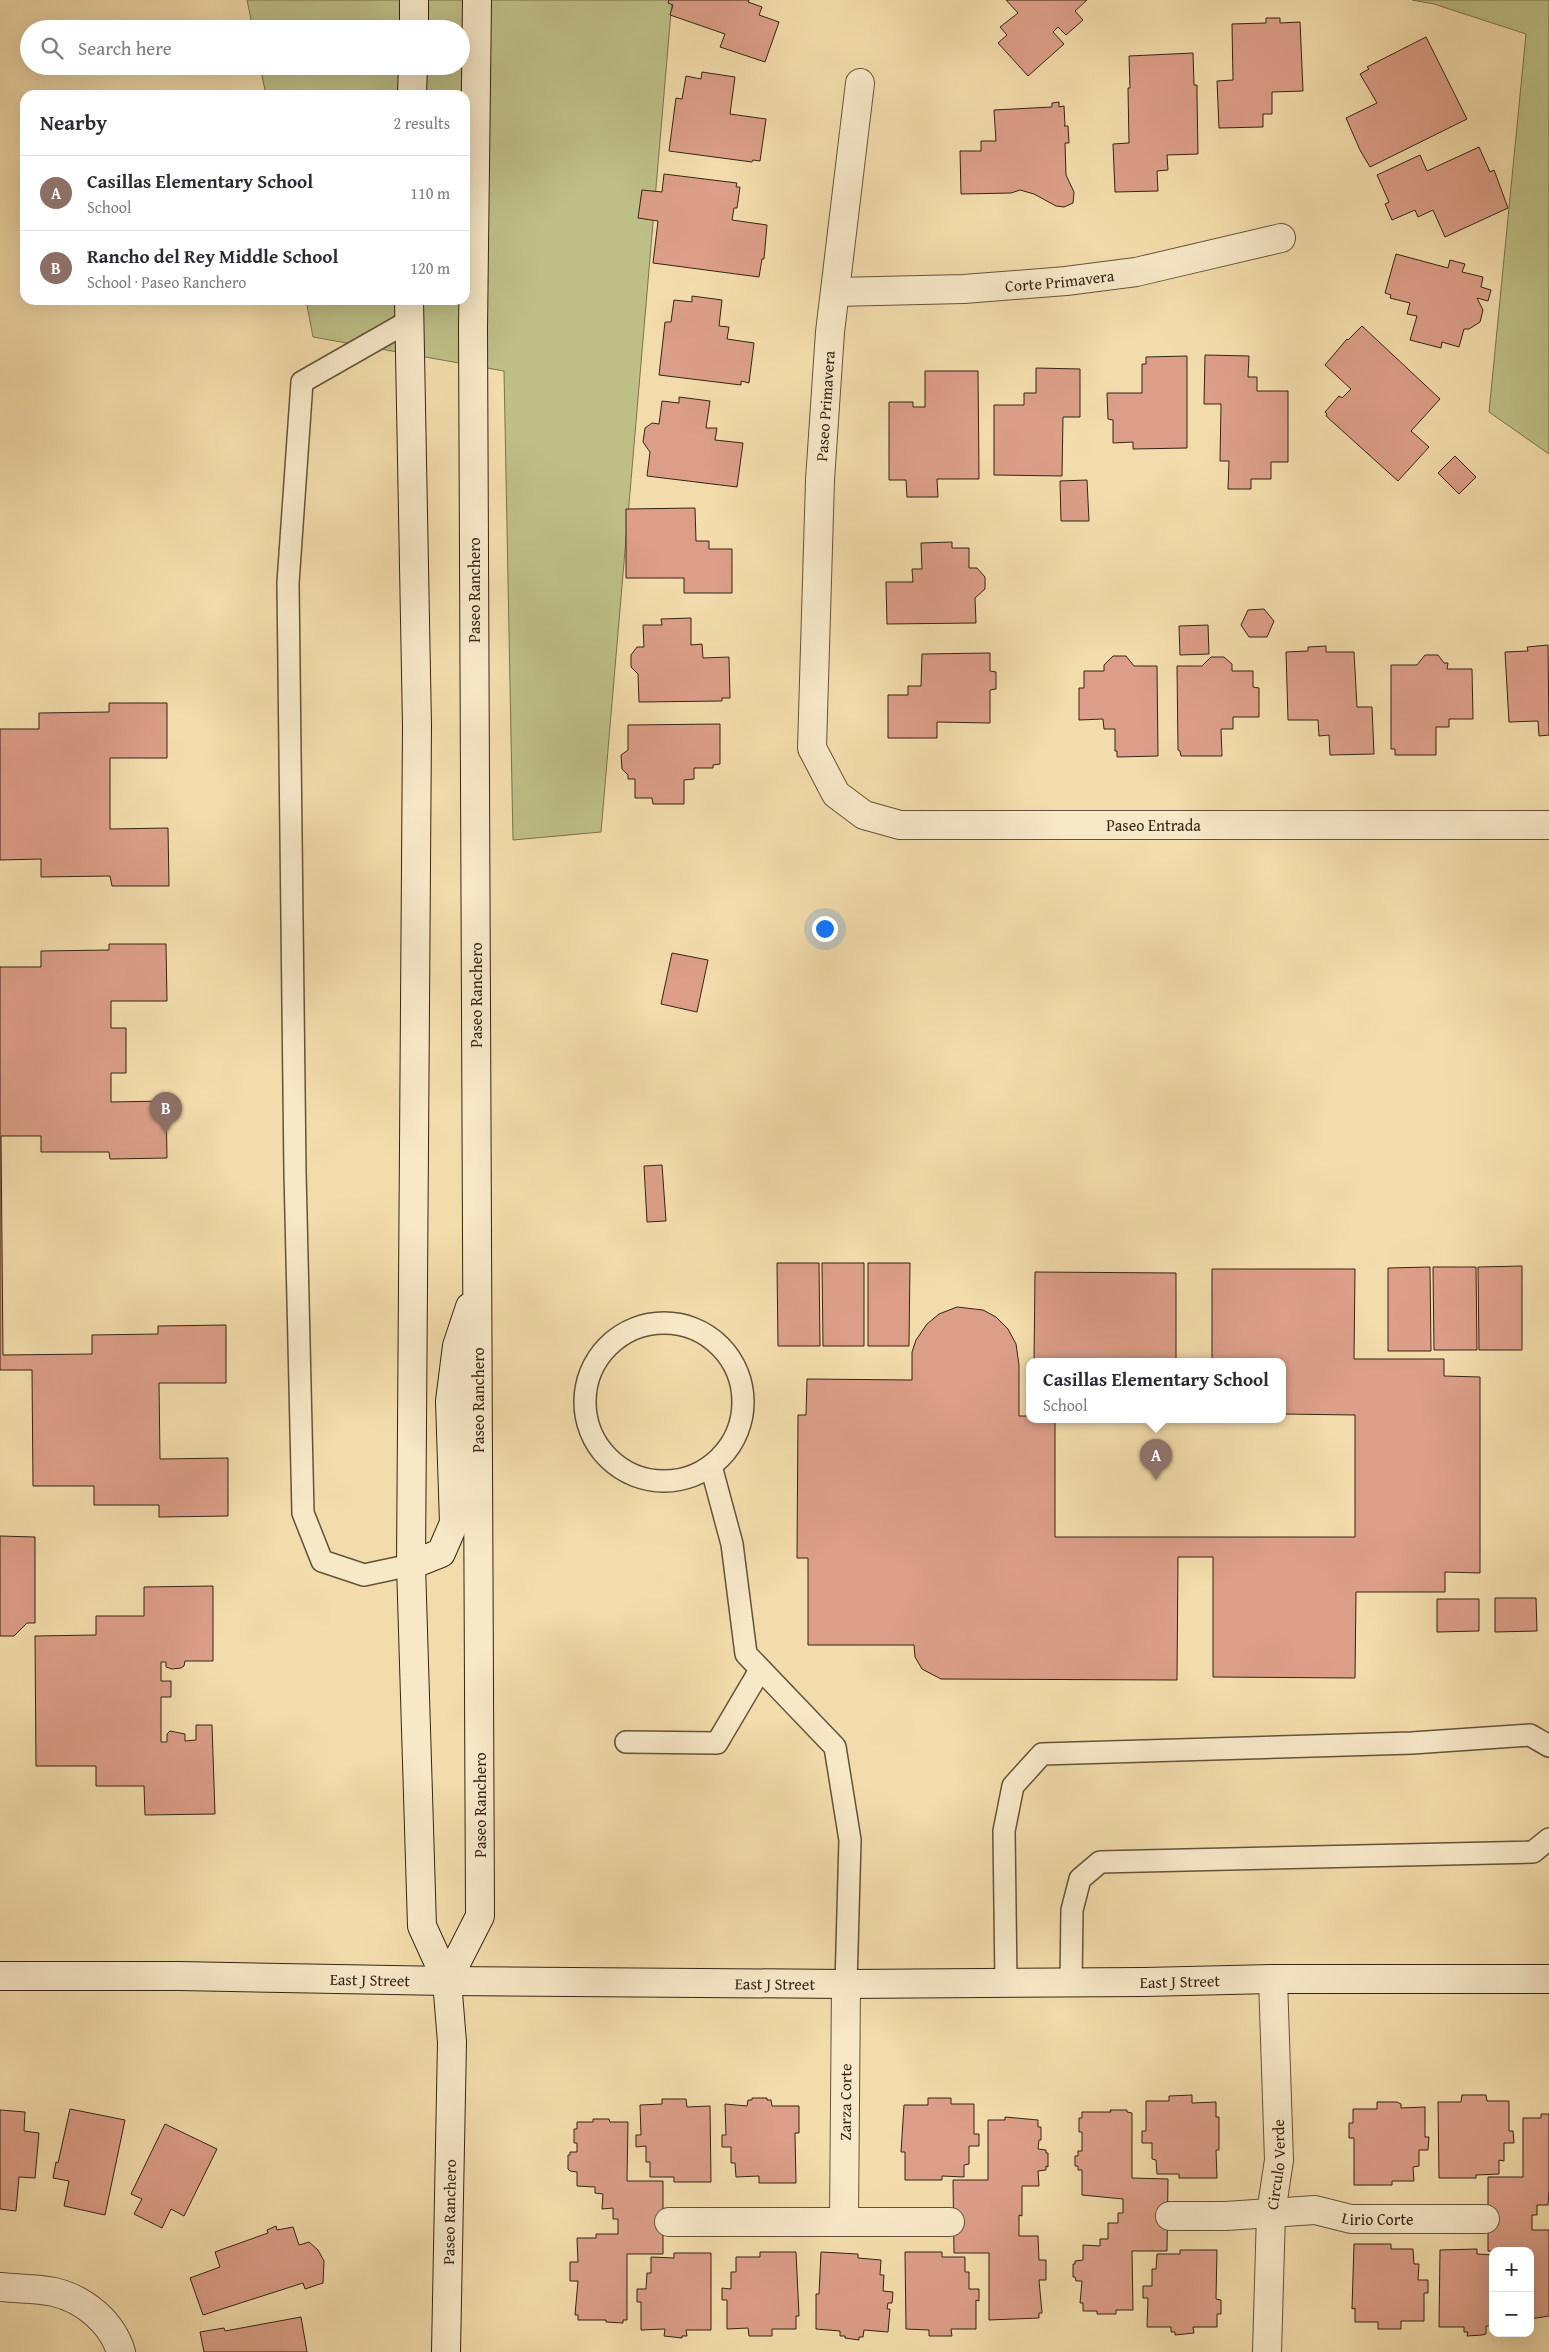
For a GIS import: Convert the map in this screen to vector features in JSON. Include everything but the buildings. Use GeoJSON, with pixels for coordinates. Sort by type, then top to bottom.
{"type":"FeatureCollection","features":[{"type":"Feature","properties":{"kind":"street"},"geometry":{"type":"LineString","coordinates":[[414,0],[414,20]]}},
{"type":"Feature","properties":{"kind":"street","name":"Paseo Ranchero"},"geometry":{"type":"LineString","coordinates":[[447,1981],[480,1916],[473,338],[477,0]]}},
{"type":"Feature","properties":{"kind":"street"},"geometry":{"type":"LineString","coordinates":[[412,90],[413,75]]}},
{"type":"Feature","properties":{"kind":"street","name":"Paseo Primavera"},"geometry":{"type":"LineString","coordinates":[[814,730],[820,480],[835,292],[860,83]]}},
{"type":"Feature","properties":{"kind":"street","name":"Corte Primavera"},"geometry":{"type":"LineString","coordinates":[[835,292],[964,290],[1066,281],[1136,272],[1281,238]]}},
{"type":"Feature","properties":{"kind":"street","name":"Paseo Ranchero"},"geometry":{"type":"LineString","coordinates":[[409,311],[417,726],[411,1565],[422,1926],[447,1981],[452,2042],[446,2352]]}},
{"type":"Feature","properties":{"kind":"street","name":"Paseo Entrada"},"geometry":{"type":"LineString","coordinates":[[814,730],[812,748],[836,794],[864,815],[900,825],[1549,824]]}},
{"type":"Feature","properties":{"kind":"street"},"geometry":{"type":"LineString","coordinates":[[411,1565],[440,1553],[454,1523],[450,1401],[457,1346],[477,1285]]}},
{"type":"Feature","properties":{"kind":"street","name":"East J Street"},"geometry":{"type":"LineString","coordinates":[[0,1976],[179,1976],[447,1981],[846,1984],[1072,1983],[1273,1979],[1549,1979]]}},
{"type":"Feature","properties":{"kind":"street","name":"Circulo Verde"},"geometry":{"type":"LineString","coordinates":[[1267,2352],[1270,2213],[1279,2160],[1273,1979]]}},
{"type":"Feature","properties":{"kind":"street","name":"Zarza Corte"},"geometry":{"type":"LineString","coordinates":[[844,2221],[846,1984]]}},
{"type":"Feature","properties":{"kind":"street","name":"Lirio Corte"},"geometry":{"type":"LineString","coordinates":[[1170,2216],[1315,2210],[1351,2219],[1485,2219]]}},
{"type":"Feature","properties":{"kind":"street"},"geometry":{"type":"LineString","coordinates":[[669,2222],[950,2222]]}},
{"type":"Feature","properties":{"kind":"street"},"geometry":{"type":"LineString","coordinates":[[0,2287],[54,2292],[71,2297],[100,2318],[111,2331],[121,2352]]}},
{"type":"Feature","properties":{"kind":"lane"},"geometry":{"type":"LineString","coordinates":[[409,311],[302,382],[288,583],[295,1172],[303,1513],[322,1561],[364,1575],[411,1565]]}},
{"type":"Feature","properties":{"kind":"lane"},"geometry":{"type":"LineString","coordinates":[[663,1322],[688,1326],[710,1337],[728,1355],[739,1377],[744,1402],[740,1426],[729,1448],[712,1466],[687,1478],[659,1481],[632,1474],[609,1460],[593,1438],[585,1411],[586,1383],[598,1358],[616,1338],[638,1326],[663,1322]]}},
{"type":"Feature","properties":{"kind":"lane"},"geometry":{"type":"LineString","coordinates":[[712,1466],[732,1544],[746,1654],[835,1748],[850,1840],[846,1984]]}},
{"type":"Feature","properties":{"kind":"lane"},"geometry":{"type":"LineString","coordinates":[[626,1742],[717,1743],[760,1670]]}},
{"type":"Feature","properties":{"kind":"lane"},"geometry":{"type":"LineString","coordinates":[[1006,1983],[1004,1831],[1012,1786],[1042,1754],[1412,1743],[1530,1735],[1549,1746]]}},
{"type":"Feature","properties":{"kind":"lane"},"geometry":{"type":"LineString","coordinates":[[1072,1983],[1072,1910],[1080,1879],[1100,1862],[1533,1852],[1549,1839]]}},
{"type":"Feature","properties":{"kind":"green space"},"geometry":{"type":"Polygon","coordinates":[[[247,0],[672,0],[601,832],[513,840],[504,371],[313,337],[307,305],[470,305],[470,90],[265,90],[262,75],[470,75],[470,20],[251,20],[247,0]]]}},
{"type":"Feature","properties":{"kind":"green space"},"geometry":{"type":"Polygon","coordinates":[[[1412,0],[1549,0],[1549,454],[1489,412],[1526,34],[1434,4],[1412,0]]]}},
{"type":"Feature","properties":{"kind":"place","name":"Rancho del Rey Middle School"},"geometry":{"type":"Point","coordinates":[166,1133]}},
{"type":"Feature","properties":{"kind":"place","name":"Casillas Elementary School"},"geometry":{"type":"Point","coordinates":[1156,1480]}}]}
